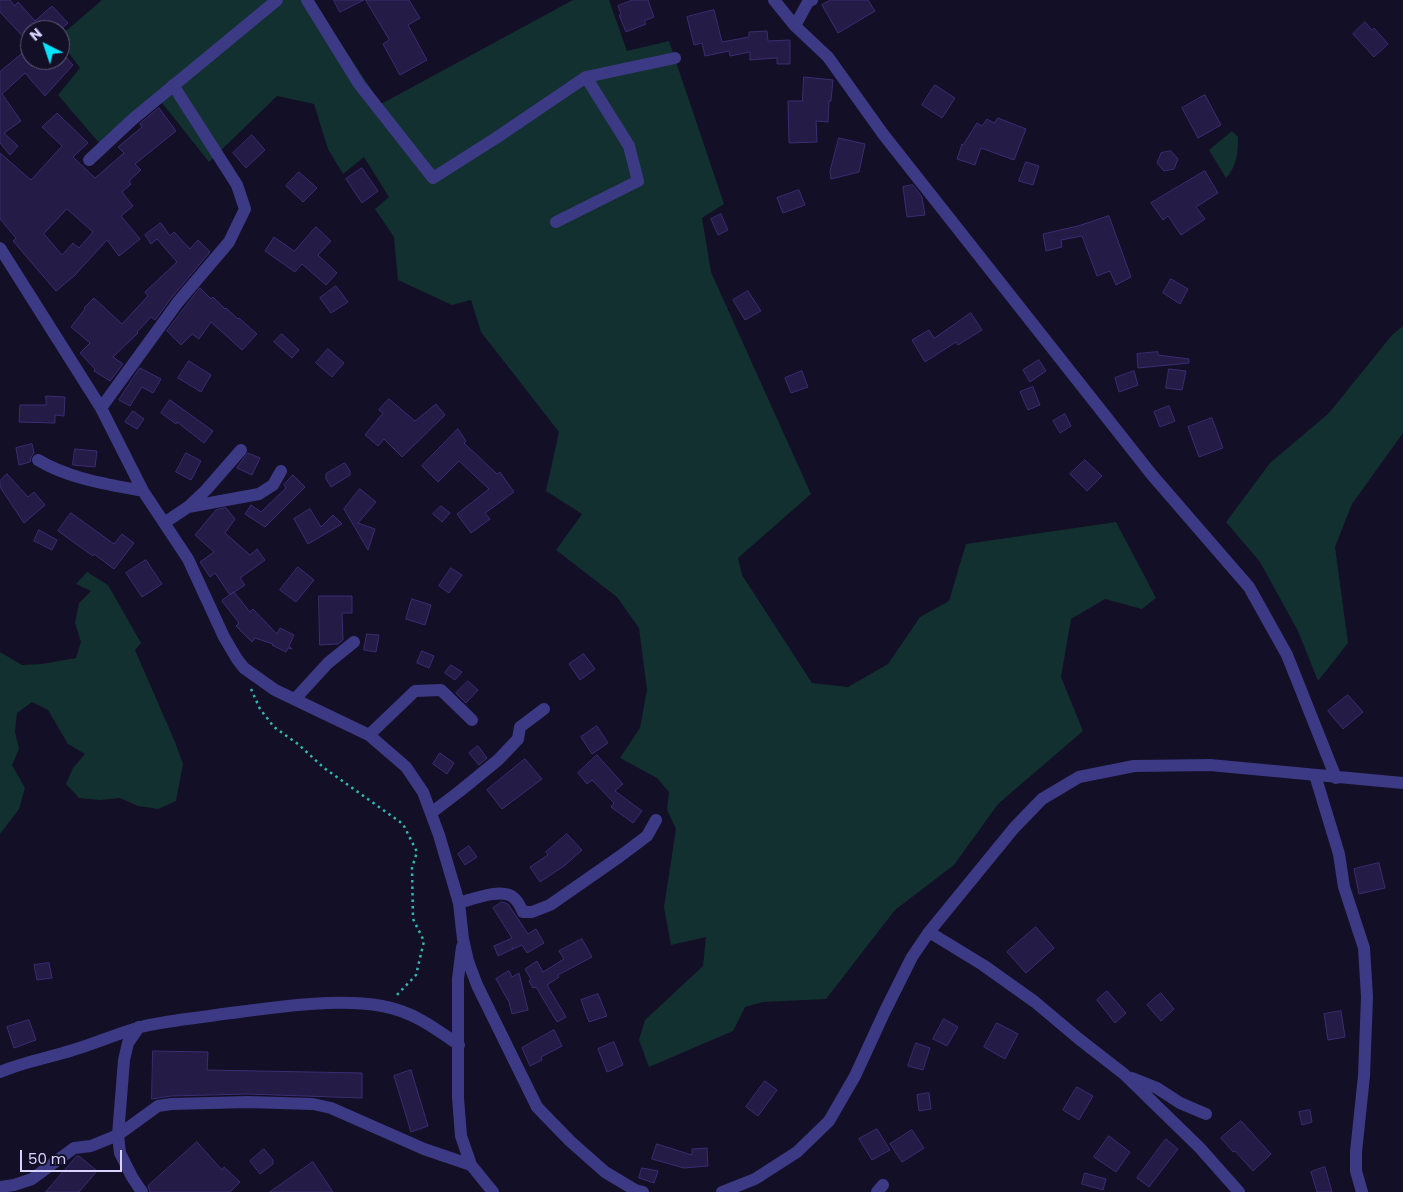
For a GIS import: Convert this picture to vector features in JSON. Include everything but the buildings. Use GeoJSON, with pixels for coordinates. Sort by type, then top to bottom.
{"type":"FeatureCollection","features":[{"type":"Feature","properties":{"kind":"street"},"geometry":{"type":"LineString","coordinates":[[89,160],[173,85],[277,0]]}},
{"type":"Feature","properties":{"kind":"street"},"geometry":{"type":"LineString","coordinates":[[307,0],[359,84],[433,178],[586,77],[675,58]]}},
{"type":"Feature","properties":{"kind":"street"},"geometry":{"type":"LineString","coordinates":[[774,0],[795,26],[828,57],[883,134],[1152,474],[1249,587],[1287,655],[1336,778]]}},
{"type":"Feature","properties":{"kind":"street"},"geometry":{"type":"LineString","coordinates":[[795,26],[808,2],[812,0]]}},
{"type":"Feature","properties":{"kind":"street"},"geometry":{"type":"LineString","coordinates":[[556,222],[638,180],[629,146],[586,77]]}},
{"type":"Feature","properties":{"kind":"street"},"geometry":{"type":"LineString","coordinates":[[102,408],[178,302],[229,242],[245,209],[237,185],[173,85]]}},
{"type":"Feature","properties":{"kind":"street"},"geometry":{"type":"LineString","coordinates":[[0,248],[102,408],[143,491],[188,560],[224,637],[244,668],[275,690],[369,736],[406,767],[423,792],[431,813],[459,903],[463,939],[468,961],[477,985],[537,1108],[605,1172],[635,1190],[643,1192]]}},
{"type":"Feature","properties":{"kind":"street"},"geometry":{"type":"LineString","coordinates":[[164,523],[188,507],[206,490],[241,450]]}},
{"type":"Feature","properties":{"kind":"street"},"geometry":{"type":"LineString","coordinates":[[38,460],[63,473],[143,491]]}},
{"type":"Feature","properties":{"kind":"street"},"geometry":{"type":"LineString","coordinates":[[188,507],[259,494],[273,485],[281,472]]}},
{"type":"Feature","properties":{"kind":"street"},"geometry":{"type":"LineString","coordinates":[[295,699],[328,663],[354,642]]}},
{"type":"Feature","properties":{"kind":"street"},"geometry":{"type":"LineString","coordinates":[[369,736],[415,691],[441,690],[472,720]]}},
{"type":"Feature","properties":{"kind":"street"},"geometry":{"type":"LineString","coordinates":[[431,813],[460,792],[498,760],[518,739],[520,727],[544,709]]}},
{"type":"Feature","properties":{"kind":"street"},"geometry":{"type":"LineString","coordinates":[[722,1192],[739,1189],[798,1152],[829,1121],[855,1076],[884,1011],[912,957],[929,932],[1014,828],[1042,800],[1079,777],[1134,766],[1210,765],[1403,783]]}},
{"type":"Feature","properties":{"kind":"street"},"geometry":{"type":"LineString","coordinates":[[1315,775],[1339,854],[1344,887],[1364,948],[1367,996],[1364,1076],[1356,1152],[1356,1171],[1362,1192]]}},
{"type":"Feature","properties":{"kind":"street"},"geometry":{"type":"LineString","coordinates":[[459,903],[493,894],[505,893],[514,898],[523,912],[532,912],[550,905],[648,836],[656,820]]}},
{"type":"Feature","properties":{"kind":"street"},"geometry":{"type":"LineString","coordinates":[[929,932],[983,965],[1035,1002],[1124,1074],[1200,1148],[1239,1192]]}},
{"type":"Feature","properties":{"kind":"street"},"geometry":{"type":"LineString","coordinates":[[463,939],[458,979],[458,1098],[461,1136],[471,1165],[493,1192]]}},
{"type":"Feature","properties":{"kind":"street"},"geometry":{"type":"LineString","coordinates":[[0,1072],[139,1027],[175,1020],[294,1006],[344,1003],[386,1007],[408,1013],[430,1024],[459,1046]]}},
{"type":"Feature","properties":{"kind":"street"},"geometry":{"type":"LineString","coordinates":[[139,1027],[128,1043],[124,1060],[118,1135],[120,1152],[132,1177],[142,1192]]}},
{"type":"Feature","properties":{"kind":"street"},"geometry":{"type":"LineString","coordinates":[[1124,1074],[1157,1088],[1180,1102],[1206,1114]]}},
{"type":"Feature","properties":{"kind":"street"},"geometry":{"type":"LineString","coordinates":[[0,1187],[32,1179],[74,1148],[91,1146],[118,1135],[158,1106],[172,1104],[248,1102],[313,1104],[331,1108],[424,1149],[471,1165]]}},
{"type":"Feature","properties":{"kind":"path"},"geometry":{"type":"LineString","coordinates":[[248,684],[260,709],[274,727],[298,744],[324,768],[403,824],[417,852],[412,868],[413,919],[424,941],[416,975],[386,1007]]}},
{"type":"Feature","properties":{"kind":"green space"},"geometry":{"type":"Polygon","coordinates":[[[102,0],[312,0],[381,104],[573,0],[609,0],[627,51],[669,41],[724,204],[702,218],[711,272],[811,494],[738,558],[742,575],[812,683],[848,687],[888,664],[920,617],[949,601],[966,544],[1116,522],[1156,598],[1142,609],[1105,599],[1071,619],[1061,677],[1083,731],[998,804],[954,865],[895,910],[826,999],[763,1002],[745,1007],[733,1031],[649,1067],[639,1040],[645,1020],[703,966],[706,937],[671,945],[664,907],[676,829],[667,810],[669,792],[657,778],[620,758],[640,728],[647,690],[639,628],[617,597],[556,550],[582,514],[546,491],[559,432],[481,332],[471,300],[452,305],[398,280],[394,237],[375,209],[389,197],[364,157],[343,174],[328,149],[314,104],[277,96],[209,162],[155,94],[100,144],[58,95],[80,68],[70,54],[70,27],[102,0]]]}},
{"type":"Feature","properties":{"kind":"green space"},"geometry":{"type":"Polygon","coordinates":[[[1232,131],[1238,137],[1237,154],[1233,169],[1226,178],[1209,150],[1232,131]]]}},
{"type":"Feature","properties":{"kind":"green space"},"geometry":{"type":"Polygon","coordinates":[[[1403,326],[1403,433],[1352,504],[1335,547],[1348,643],[1318,681],[1298,631],[1260,562],[1226,522],[1270,463],[1329,413],[1392,335],[1403,326]]]}},
{"type":"Feature","properties":{"kind":"green space"},"geometry":{"type":"Polygon","coordinates":[[[87,572],[108,585],[141,643],[135,650],[183,764],[176,801],[158,809],[138,806],[120,798],[100,800],[79,798],[66,784],[73,768],[85,754],[68,744],[48,710],[32,702],[17,713],[15,732],[19,749],[12,765],[25,788],[19,809],[0,834],[0,652],[22,665],[42,664],[76,658],[81,642],[75,623],[79,603],[91,591],[76,584],[87,572]]]}}]}
